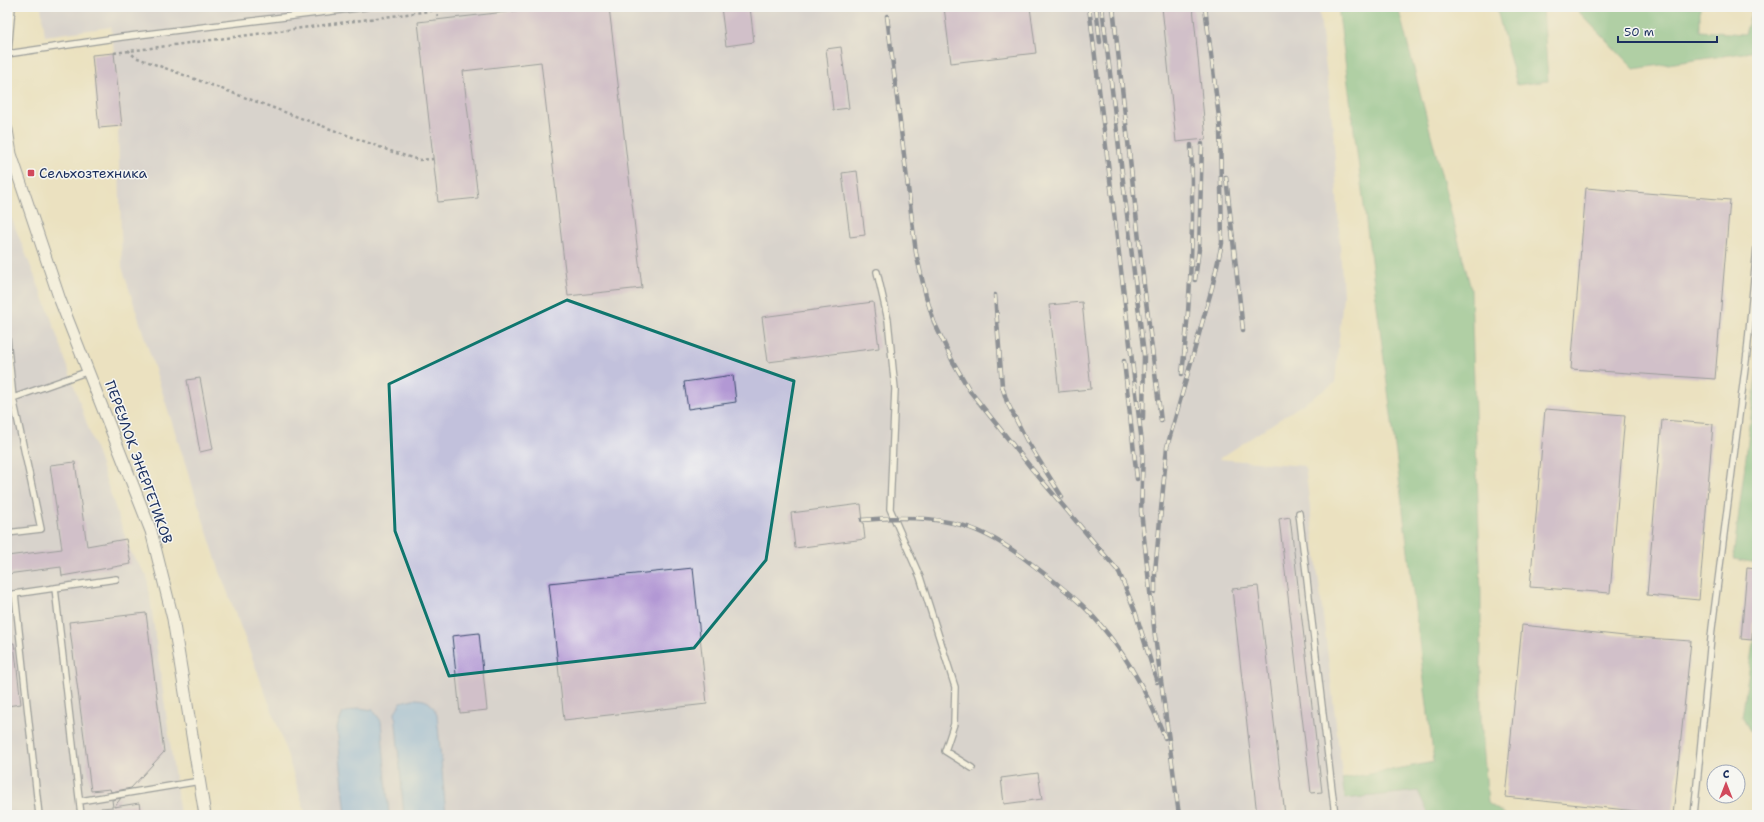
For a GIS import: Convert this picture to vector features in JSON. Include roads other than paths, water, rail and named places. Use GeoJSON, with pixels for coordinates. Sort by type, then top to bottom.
{"type":"FeatureCollection","features":[{"type":"Feature","properties":{"kind":"street","name":"ПЕРЕУЛОК ЭНЕРГЕТИКОВ"},"geometry":{"type":"LineString","coordinates":[[7,130],[11,154],[60,300],[152,531],[173,618],[205,815]]}},
{"type":"Feature","properties":{"kind":"lane"},"geometry":{"type":"LineString","coordinates":[[12,7],[8,54],[122,37],[366,7]]}},
{"type":"Feature","properties":{"kind":"lane"},"geometry":{"type":"LineString","coordinates":[[1694,815],[1712,628],[1747,352],[1757,247]]}},
{"type":"Feature","properties":{"kind":"lane"},"geometry":{"type":"LineString","coordinates":[[876,272],[888,320],[895,389],[890,509],[920,578],[955,686],[954,724],[945,751],[972,768]]}},
{"type":"Feature","properties":{"kind":"lane"},"geometry":{"type":"LineString","coordinates":[[7,338],[10,398],[41,529],[7,533]]}},
{"type":"Feature","properties":{"kind":"lane"},"geometry":{"type":"LineString","coordinates":[[10,398],[89,371]]}},
{"type":"Feature","properties":{"kind":"lane"},"geometry":{"type":"LineString","coordinates":[[1299,513],[1334,815]]}},
{"type":"Feature","properties":{"kind":"lane"},"geometry":{"type":"LineString","coordinates":[[7,595],[116,579]]}},
{"type":"Feature","properties":{"kind":"lane"},"geometry":{"type":"LineString","coordinates":[[55,588],[81,815]]}},
{"type":"Feature","properties":{"kind":"lane"},"geometry":{"type":"LineString","coordinates":[[15,594],[39,815]]}},
{"type":"Feature","properties":{"kind":"lane"},"geometry":{"type":"LineString","coordinates":[[80,801],[200,782]]}},
{"type":"Feature","properties":{"kind":"water"},"geometry":{"type":"Polygon","coordinates":[[[413,699],[422,700],[431,704],[437,715],[446,815],[404,815],[395,712],[401,702],[413,699]]]}},
{"type":"Feature","properties":{"kind":"water"},"geometry":{"type":"Polygon","coordinates":[[[359,708],[373,710],[381,721],[389,815],[346,815],[337,727],[343,713],[359,708]]]}},
{"type":"Feature","properties":{"kind":"railway"},"geometry":{"type":"LineString","coordinates":[[1089,7],[1143,451],[1141,511],[1155,636],[1179,815]]}},
{"type":"Feature","properties":{"kind":"railway"},"geometry":{"type":"LineString","coordinates":[[1096,7],[1100,42]]}},
{"type":"Feature","properties":{"kind":"railway"},"geometry":{"type":"LineString","coordinates":[[1102,7],[1144,355],[1143,419]]}},
{"type":"Feature","properties":{"kind":"railway"},"geometry":{"type":"LineString","coordinates":[[1113,7],[1144,285],[1161,421]]}},
{"type":"Feature","properties":{"kind":"railway"},"geometry":{"type":"LineString","coordinates":[[1205,7],[1221,133]]}},
{"type":"Feature","properties":{"kind":"railway"},"geometry":{"type":"LineString","coordinates":[[887,16],[916,253],[934,322],[952,360],[970,391],[1032,469],[1119,572],[1135,611],[1157,682]]}},
{"type":"Feature","properties":{"kind":"railway"},"geometry":{"type":"LineString","coordinates":[[1155,592],[1155,572],[1167,447],[1212,288],[1222,243],[1220,129]]}},
{"type":"Feature","properties":{"kind":"railway"},"geometry":{"type":"LineString","coordinates":[[1195,280],[1199,249],[1202,144]]}},
{"type":"Feature","properties":{"kind":"railway"},"geometry":{"type":"LineString","coordinates":[[1182,374],[1188,317],[1191,260],[1191,145]]}},
{"type":"Feature","properties":{"kind":"railway"},"geometry":{"type":"LineString","coordinates":[[1226,177],[1243,330]]}},
{"type":"Feature","properties":{"kind":"railway"},"geometry":{"type":"LineString","coordinates":[[995,295],[1002,386],[1007,402],[1027,441],[1062,497]]}},
{"type":"Feature","properties":{"kind":"railway"},"geometry":{"type":"LineString","coordinates":[[1124,361],[1137,479]]}},
{"type":"Feature","properties":{"kind":"railway"},"geometry":{"type":"LineString","coordinates":[[862,520],[908,518],[930,519],[953,523],[985,534],[1024,558],[1076,599],[1112,640],[1133,671],[1151,704],[1165,738]]}},
{"type":"Feature","properties":{"kind":"place","name":"Сельхозтехника"},"geometry":{"type":"Point","coordinates":[31,173]}}]}
